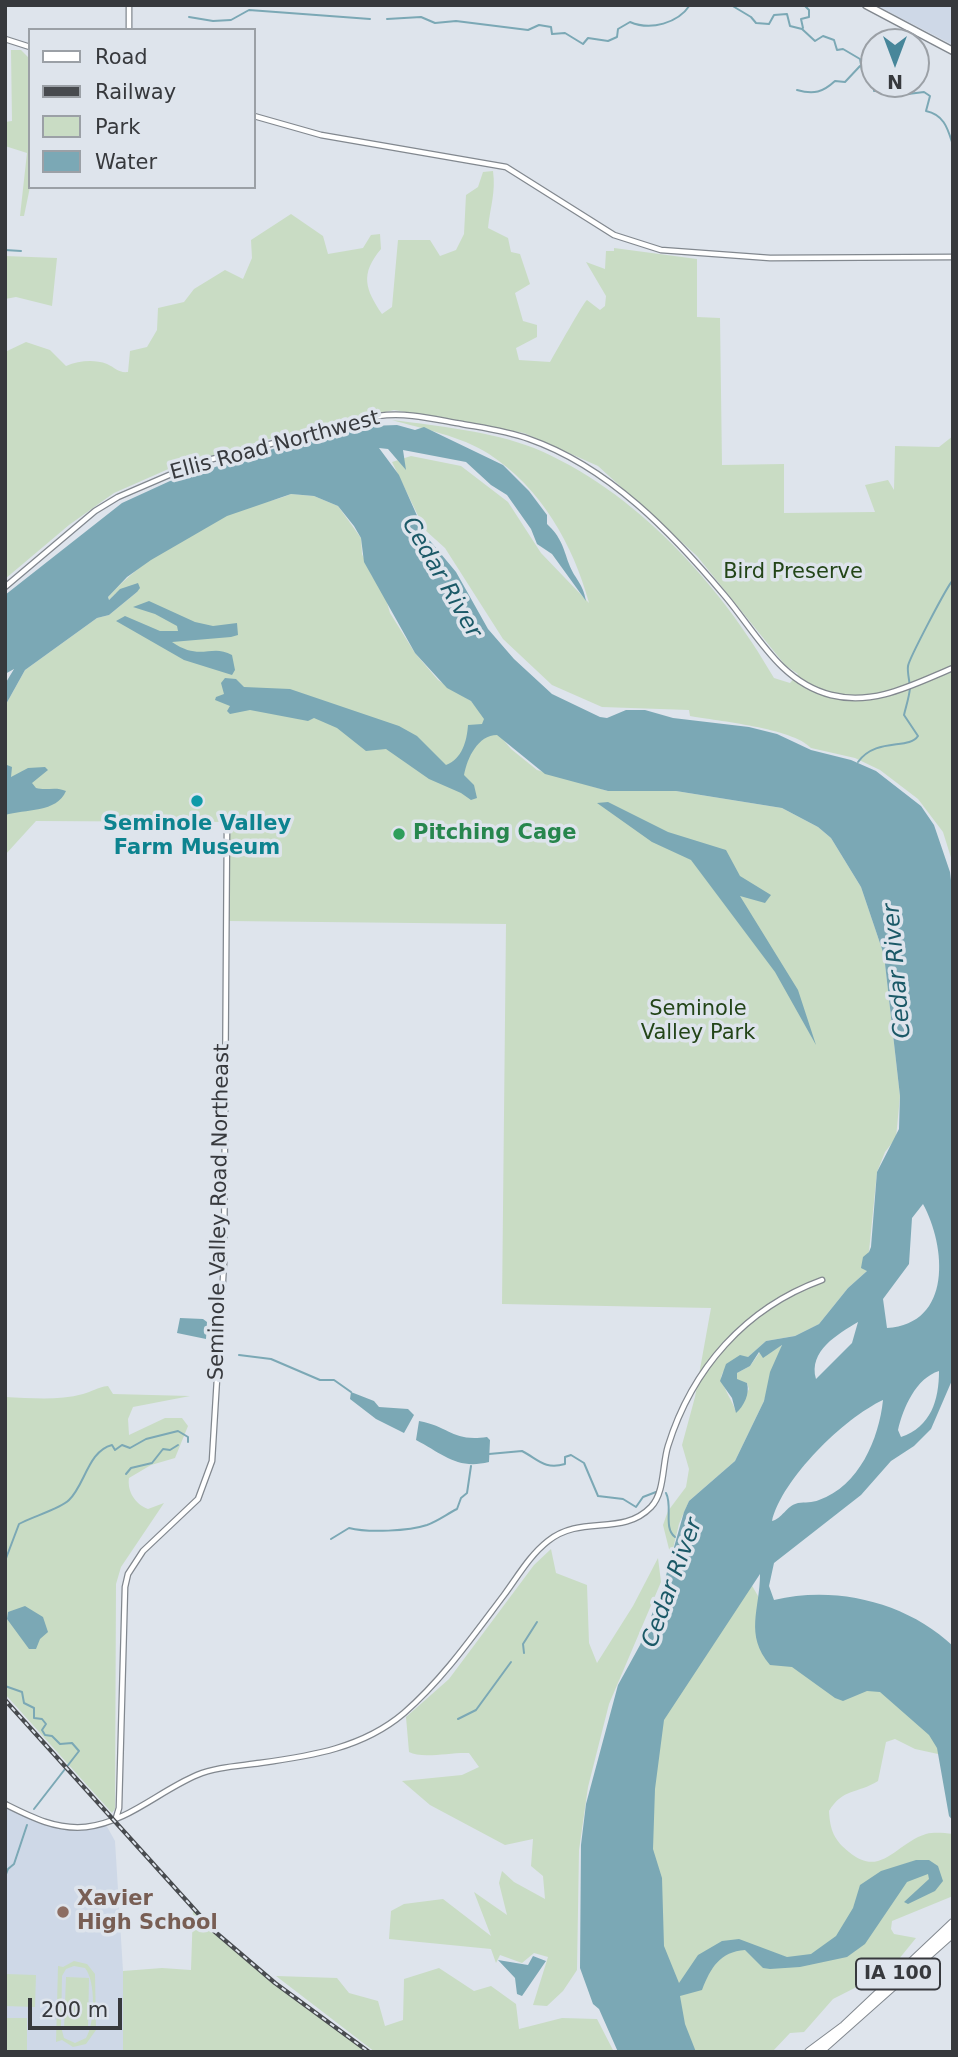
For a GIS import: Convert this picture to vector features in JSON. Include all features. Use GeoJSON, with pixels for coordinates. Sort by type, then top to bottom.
{"type":"FeatureCollection","features":[{"type":"Feature","properties":{"kind":"highway","name":"IA 100"},"geometry":{"type":"LineString","coordinates":[[809,2052],[846,2028],[953,1923]]}},
{"type":"Feature","properties":{"kind":"highway","name":"IA 100"},"geometry":{"type":"LineString","coordinates":[[819,2052],[953,1933]]}},
{"type":"Feature","properties":{"kind":"main road"},"geometry":{"type":"LineString","coordinates":[[866,5],[953,51]]}},
{"type":"Feature","properties":{"kind":"street"},"geometry":{"type":"LineString","coordinates":[[129,5],[129,28]]}},
{"type":"Feature","properties":{"kind":"street"},"geometry":{"type":"LineString","coordinates":[[5,39],[28,46]]}},
{"type":"Feature","properties":{"kind":"street"},"geometry":{"type":"LineString","coordinates":[[256,117],[321,135],[506,167],[614,235],[661,250],[770,258],[953,257]]}},
{"type":"Feature","properties":{"kind":"street","name":"Ellis Road Northwest"},"geometry":{"type":"LineString","coordinates":[[5,587],[101,506],[180,469],[378,416],[408,414],[519,436],[569,457],[623,493],[659,524],[721,591],[781,667],[815,690],[840,697],[873,697],[896,692],[953,668]]}},
{"type":"Feature","properties":{"kind":"street","name":"Seminole Valley Road Northeast"},"geometry":{"type":"LineString","coordinates":[[116,1818],[119,1808],[125,1587],[128,1574],[143,1551],[198,1499],[212,1461],[223,1262],[226,824]]}},
{"type":"Feature","properties":{"kind":"street"},"geometry":{"type":"LineString","coordinates":[[5,1804],[42,1821],[64,1826],[97,1825],[116,1818],[198,1775],[325,1754],[399,1717],[451,1665],[546,1542],[575,1526],[627,1522],[639,1518],[652,1505],[659,1495],[673,1430],[693,1386],[707,1364],[724,1344],[765,1308],[787,1294],[822,1280]]}},
{"type":"Feature","properties":{"kind":"shaded area"},"geometry":{"type":"Polygon","coordinates":[[[876,5],[953,5],[953,45],[930,33],[930,28],[920,28],[876,5]]]}},
{"type":"Feature","properties":{"kind":"shaded area","name":"Xavier High School"},"geometry":{"type":"Polygon","coordinates":[[[5,1804],[34,1818],[72,1827],[105,1823],[115,1841],[123,1971],[123,2052],[5,2052],[5,1804]]]}},
{"type":"Feature","properties":{"kind":"green space"},"geometry":{"type":"Polygon","coordinates":[[[11,50],[21,50],[28,57],[30,189],[24,216],[20,216],[27,153],[5,146],[5,122],[12,121],[11,50]]]}},
{"type":"Feature","properties":{"kind":"green space","name":"Bird Preserve"},"geometry":{"type":"Polygon","coordinates":[[[493,171],[488,228],[508,238],[511,252],[520,254],[530,284],[515,293],[523,321],[537,325],[537,337],[516,348],[519,360],[550,362],[587,300],[600,310],[605,306],[606,296],[586,262],[605,269],[606,251],[614,251],[614,248],[697,259],[697,317],[720,318],[722,465],[784,464],[784,513],[875,512],[865,485],[888,480],[894,490],[895,446],[939,447],[953,436],[953,864],[943,832],[918,799],[880,770],[855,758],[811,748],[788,735],[754,726],[690,716],[689,710],[602,707],[552,685],[503,639],[445,548],[425,530],[392,462],[411,456],[461,466],[508,502],[541,553],[589,603],[564,539],[553,519],[524,483],[489,454],[454,438],[392,420],[464,430],[517,442],[571,466],[607,488],[640,514],[701,575],[728,608],[774,678],[790,683],[798,674],[785,665],[697,556],[598,466],[524,433],[394,410],[265,440],[173,467],[114,493],[69,525],[5,579],[5,352],[26,342],[50,350],[66,366],[97,362],[128,372],[130,351],[147,347],[157,330],[158,308],[184,302],[194,289],[225,270],[243,279],[252,258],[251,240],[291,214],[323,236],[328,254],[363,248],[371,235],[380,234],[381,249],[370,266],[367,282],[382,314],[392,307],[398,240],[430,240],[440,256],[456,250],[464,234],[466,195],[478,187],[483,172],[493,171]]]}},
{"type":"Feature","properties":{"kind":"green space"},"geometry":{"type":"Polygon","coordinates":[[[5,256],[57,258],[52,306],[16,297],[5,299],[5,256]]]}},
{"type":"Feature","properties":{"kind":"green space","name":"Seminole Valley Park"},"geometry":{"type":"Polygon","coordinates":[[[291,494],[314,496],[338,506],[361,538],[362,554],[372,576],[384,592],[390,613],[415,653],[438,680],[471,701],[511,749],[537,770],[608,791],[676,791],[782,808],[818,827],[831,838],[861,887],[884,955],[900,1096],[896,1138],[885,1152],[877,1172],[867,1271],[848,1288],[819,1324],[795,1336],[766,1341],[748,1357],[723,1372],[722,1382],[736,1412],[749,1389],[747,1383],[737,1380],[737,1373],[750,1366],[760,1352],[768,1354],[782,1345],[764,1401],[735,1461],[689,1501],[679,1524],[671,1557],[663,1525],[668,1511],[686,1487],[689,1469],[682,1445],[695,1397],[711,1308],[502,1304],[506,924],[229,921],[229,822],[36,821],[5,855],[5,706],[25,670],[97,618],[109,615],[137,592],[116,593],[109,600],[108,597],[137,570],[171,545],[226,516],[291,494]]]}},
{"type":"Feature","properties":{"kind":"green space"},"geometry":{"type":"Polygon","coordinates":[[[108,1386],[113,1394],[190,1396],[133,1407],[128,1419],[129,1435],[165,1418],[182,1418],[188,1426],[175,1458],[151,1465],[129,1478],[131,1492],[139,1504],[148,1509],[164,1503],[121,1567],[116,1584],[115,1809],[112,1813],[5,1694],[5,1397],[64,1398],[108,1386]]]}},
{"type":"Feature","properties":{"kind":"green space"},"geometry":{"type":"Polygon","coordinates":[[[551,1549],[556,1573],[587,1585],[589,1643],[597,1663],[633,1606],[658,1558],[661,1582],[609,1704],[588,1787],[579,1850],[577,1970],[563,1991],[547,2006],[533,2005],[548,1957],[534,1953],[522,1963],[500,1955],[496,1963],[491,1949],[389,1939],[391,1911],[404,1904],[443,1899],[491,1936],[474,1892],[507,1915],[499,1883],[502,1871],[514,1882],[545,1899],[543,1876],[531,1866],[533,1839],[505,1845],[430,1805],[402,1781],[462,1775],[479,1767],[469,1753],[429,1755],[409,1752],[406,1717],[449,1679],[534,1565],[551,1549]]]}},
{"type":"Feature","properties":{"kind":"green space"},"geometry":{"type":"Polygon","coordinates":[[[743,1570],[777,1629],[855,1664],[944,1746],[938,1754],[915,1749],[895,1739],[886,1742],[878,1781],[840,1798],[829,1811],[830,1824],[836,1839],[849,1852],[870,1862],[880,1861],[915,1838],[926,1834],[953,1834],[953,1896],[892,1921],[891,1929],[894,1934],[916,1938],[890,1970],[833,1999],[804,2032],[790,2033],[773,2051],[690,2052],[651,1909],[646,1782],[673,1672],[743,1570]]]}},
{"type":"Feature","properties":{"kind":"green space"},"geometry":{"type":"Polygon","coordinates":[[[193,1910],[245,1960],[369,2052],[123,2052],[123,1971],[162,1968],[191,1970],[193,1910]]]}},
{"type":"Feature","properties":{"kind":"green space"},"geometry":{"type":"Polygon","coordinates":[[[74,1961],[87,1964],[95,1974],[96,2030],[86,2044],[73,2047],[62,2040],[56,2042],[58,1966],[63,1967],[74,1961]],[[74,1966],[66,1969],[62,1976],[61,2027],[64,2038],[75,2043],[86,2038],[93,2013],[93,1992],[85,1968],[74,1966]]]}},
{"type":"Feature","properties":{"kind":"green space"},"geometry":{"type":"Polygon","coordinates":[[[439,1968],[474,1991],[491,1986],[516,2004],[519,2029],[562,2018],[597,2019],[614,2052],[375,2052],[276,1976],[337,1978],[349,1993],[378,2001],[385,2026],[403,2020],[404,1979],[439,1968]]]}},
{"type":"Feature","properties":{"kind":"green space"},"geometry":{"type":"Polygon","coordinates":[[[5,1974],[36,1975],[35,2007],[5,2006],[5,1974]]]}},
{"type":"Feature","properties":{"kind":"green space"},"geometry":{"type":"Polygon","coordinates":[[[66,1977],[89,1978],[88,2030],[64,2030],[66,1977]]]}},
{"type":"Feature","properties":{"kind":"green space"},"geometry":{"type":"Polygon","coordinates":[[[5,2018],[27,2018],[27,2052],[5,2052],[5,2018]]]}},
{"type":"Feature","properties":{"kind":"water","name":"Cedar River"},"geometry":{"type":"Polygon","coordinates":[[[397,425],[415,430],[424,427],[503,465],[529,491],[547,515],[547,524],[561,542],[586,601],[552,554],[537,544],[531,529],[507,495],[491,485],[466,462],[403,450],[406,470],[388,449],[379,448],[399,475],[426,536],[456,572],[488,629],[514,659],[552,694],[600,717],[607,718],[626,710],[645,710],[673,718],[749,727],[777,734],[811,750],[851,760],[876,771],[921,806],[934,825],[950,872],[953,897],[953,1378],[931,1429],[914,1446],[891,1461],[861,1495],[774,1563],[769,1586],[774,1600],[797,1596],[845,1596],[892,1608],[935,1631],[953,1646],[953,1821],[949,1816],[937,1748],[929,1735],[880,1692],[867,1691],[843,1701],[792,1667],[770,1665],[757,1643],[755,1632],[760,1574],[664,1720],[655,1789],[653,1849],[662,1878],[664,1946],[679,1983],[698,1955],[722,1941],[739,1939],[787,1957],[811,1954],[836,1936],[853,1908],[860,1885],[881,1871],[916,1860],[929,1860],[938,1866],[943,1881],[935,1891],[908,1904],[904,1902],[929,1879],[928,1874],[907,1882],[865,1944],[847,1957],[800,1967],[770,1969],[763,1968],[745,1950],[723,1957],[709,1974],[702,1990],[680,1996],[685,2024],[696,2052],[618,2052],[599,2009],[593,2004],[580,1968],[581,1845],[586,1804],[618,1685],[640,1645],[663,1586],[684,1512],[689,1501],[735,1461],[764,1401],[770,1372],[782,1345],[763,1358],[759,1352],[750,1366],[737,1373],[737,1379],[747,1383],[748,1391],[744,1403],[736,1413],[732,1398],[720,1381],[726,1364],[740,1355],[748,1357],[766,1341],[795,1336],[819,1324],[848,1288],[867,1271],[861,1268],[863,1257],[871,1247],[877,1172],[899,1129],[900,1096],[884,955],[861,887],[831,838],[818,827],[782,808],[676,791],[608,791],[545,774],[497,735],[479,743],[468,762],[464,775],[474,785],[477,798],[471,800],[429,779],[386,749],[366,751],[337,728],[314,718],[308,721],[250,710],[230,714],[227,711],[230,706],[215,700],[224,694],[221,683],[225,678],[236,679],[244,687],[290,689],[399,726],[417,736],[446,765],[463,749],[468,725],[482,724],[484,719],[471,701],[447,688],[415,653],[364,562],[361,538],[354,526],[338,506],[314,496],[291,494],[227,516],[151,560],[127,577],[108,597],[109,600],[120,589],[138,583],[140,588],[137,592],[109,615],[97,618],[25,670],[5,706],[5,684],[14,669],[5,674],[5,595],[122,503],[170,481],[289,444],[370,426],[397,425]],[[923,1204],[912,1218],[909,1264],[883,1299],[887,1328],[908,1323],[924,1313],[933,1298],[938,1280],[936,1241],[923,1204]],[[858,1322],[826,1344],[816,1360],[816,1379],[852,1343],[858,1322]],[[939,1371],[917,1387],[903,1412],[898,1430],[901,1437],[920,1427],[931,1411],[937,1392],[939,1371]],[[883,1400],[833,1435],[801,1469],[778,1504],[772,1521],[798,1503],[816,1501],[833,1493],[856,1472],[872,1445],[883,1400]]]}},
{"type":"Feature","properties":{"kind":"water"},"geometry":{"type":"Polygon","coordinates":[[[149,601],[195,622],[213,626],[237,623],[238,635],[172,642],[191,651],[218,651],[232,655],[235,670],[232,675],[184,660],[116,621],[125,616],[160,631],[178,631],[177,626],[155,614],[133,607],[149,601]]]}},
{"type":"Feature","properties":{"kind":"water"},"geometry":{"type":"Polygon","coordinates":[[[7,765],[12,767],[11,777],[28,768],[45,767],[48,770],[32,783],[36,788],[66,791],[62,798],[48,807],[5,815],[7,765]]]}},
{"type":"Feature","properties":{"kind":"water"},"geometry":{"type":"Polygon","coordinates":[[[608,802],[668,832],[726,850],[740,876],[771,895],[765,903],[740,896],[798,990],[816,1045],[775,972],[691,860],[652,842],[597,803],[608,802]]]}},
{"type":"Feature","properties":{"kind":"water"},"geometry":{"type":"Polygon","coordinates":[[[180,1318],[203,1319],[207,1322],[206,1339],[177,1333],[180,1318]]]}},
{"type":"Feature","properties":{"kind":"water"},"geometry":{"type":"Polygon","coordinates":[[[351,1392],[374,1401],[379,1407],[408,1409],[414,1415],[404,1433],[376,1419],[350,1399],[351,1392]]]}},
{"type":"Feature","properties":{"kind":"water"},"geometry":{"type":"Polygon","coordinates":[[[419,1421],[459,1436],[487,1437],[490,1440],[489,1462],[459,1462],[416,1440],[419,1421]]]}},
{"type":"Feature","properties":{"kind":"water"},"geometry":{"type":"Polygon","coordinates":[[[25,1606],[43,1617],[48,1632],[40,1639],[36,1649],[29,1649],[7,1619],[8,1612],[25,1606]]]}},
{"type":"Feature","properties":{"kind":"water"},"geometry":{"type":"Polygon","coordinates":[[[533,1956],[546,1961],[522,1996],[517,1994],[515,1978],[498,1960],[528,1965],[533,1956]]]}},
{"type":"Feature","properties":{"kind":"waterway"},"geometry":{"type":"LineString","coordinates":[[387,19],[421,17],[435,23],[456,21],[528,30],[539,25],[551,27],[552,34],[565,33],[583,44],[588,38],[608,41],[617,37],[618,29],[630,22],[647,26],[663,24],[679,17],[690,5]]}},
{"type":"Feature","properties":{"kind":"waterway"},"geometry":{"type":"LineString","coordinates":[[731,5],[756,23],[769,24],[774,15],[787,14],[790,26],[802,29],[815,41],[823,36],[834,40],[837,50],[843,49],[860,59]]}},
{"type":"Feature","properties":{"kind":"waterway"},"geometry":{"type":"LineString","coordinates":[[803,28],[801,19],[809,17],[809,10],[804,5]]}},
{"type":"Feature","properties":{"kind":"waterway"},"geometry":{"type":"LineString","coordinates":[[189,17],[213,21],[231,20],[249,10],[370,19]]}},
{"type":"Feature","properties":{"kind":"waterway"},"geometry":{"type":"LineString","coordinates":[[797,90],[818,92],[835,81],[845,82],[860,66]]}},
{"type":"Feature","properties":{"kind":"waterway"},"geometry":{"type":"LineString","coordinates":[[929,98],[926,111],[942,120],[953,145]]}},
{"type":"Feature","properties":{"kind":"waterway"},"geometry":{"type":"LineString","coordinates":[[5,250],[21,251]]}},
{"type":"Feature","properties":{"kind":"waterway"},"geometry":{"type":"LineString","coordinates":[[858,762],[874,749],[914,740],[918,736],[904,715],[910,688],[908,666],[953,580]]}},
{"type":"Feature","properties":{"kind":"waterway"},"geometry":{"type":"LineString","coordinates":[[239,1355],[271,1359],[320,1380],[334,1380],[351,1392]]}},
{"type":"Feature","properties":{"kind":"waterway"},"geometry":{"type":"LineString","coordinates":[[5,1561],[19,1524],[69,1500],[92,1461],[104,1448],[112,1445],[115,1450],[122,1445],[130,1448],[146,1439],[178,1431],[188,1437],[188,1442]]}},
{"type":"Feature","properties":{"kind":"waterway"},"geometry":{"type":"LineString","coordinates":[[126,1474],[131,1468],[152,1463],[163,1449],[170,1450],[178,1445]]}},
{"type":"Feature","properties":{"kind":"waterway"},"geometry":{"type":"LineString","coordinates":[[489,1454],[522,1451],[552,1466],[565,1464],[565,1457],[571,1455],[584,1463],[598,1496],[623,1499],[636,1507],[643,1497],[656,1492]]}},
{"type":"Feature","properties":{"kind":"waterway"},"geometry":{"type":"LineString","coordinates":[[331,1539],[349,1528],[399,1530],[435,1522],[457,1509],[461,1498],[467,1493],[471,1466]]}},
{"type":"Feature","properties":{"kind":"waterway","name":"Cedar River"},"geometry":{"type":"LineString","coordinates":[[666,1493],[671,1533],[675,1537]]}},
{"type":"Feature","properties":{"kind":"waterway"},"geometry":{"type":"LineString","coordinates":[[524,1653],[523,1644],[537,1622]]}},
{"type":"Feature","properties":{"kind":"waterway"},"geometry":{"type":"LineString","coordinates":[[458,1719],[476,1710],[511,1662]]}},
{"type":"Feature","properties":{"kind":"waterway"},"geometry":{"type":"LineString","coordinates":[[5,1665],[5,1675]]}},
{"type":"Feature","properties":{"kind":"waterway"},"geometry":{"type":"LineString","coordinates":[[5,1686],[22,1692],[24,1703],[34,1708],[34,1718],[42,1719],[46,1724],[42,1730],[45,1735],[52,1736],[60,1744],[72,1743],[79,1751],[34,1809]]}},
{"type":"Feature","properties":{"kind":"waterway"},"geometry":{"type":"LineString","coordinates":[[5,1877],[14,1864],[27,1825]]}},
{"type":"Feature","properties":{"kind":"railway"},"geometry":{"type":"LineString","coordinates":[[5,1700],[214,1931],[275,1983],[369,2052]]}},
{"type":"Feature","properties":{"kind":"place","name":"Seminole Valley Farm Museum"},"geometry":{"type":"Point","coordinates":[197,801]}},
{"type":"Feature","properties":{"kind":"place","name":"Pitching Cage"},"geometry":{"type":"Point","coordinates":[399,834]}},
{"type":"Feature","properties":{"kind":"place","name":"Xavier High School"},"geometry":{"type":"Point","coordinates":[63,1912]}}]}
